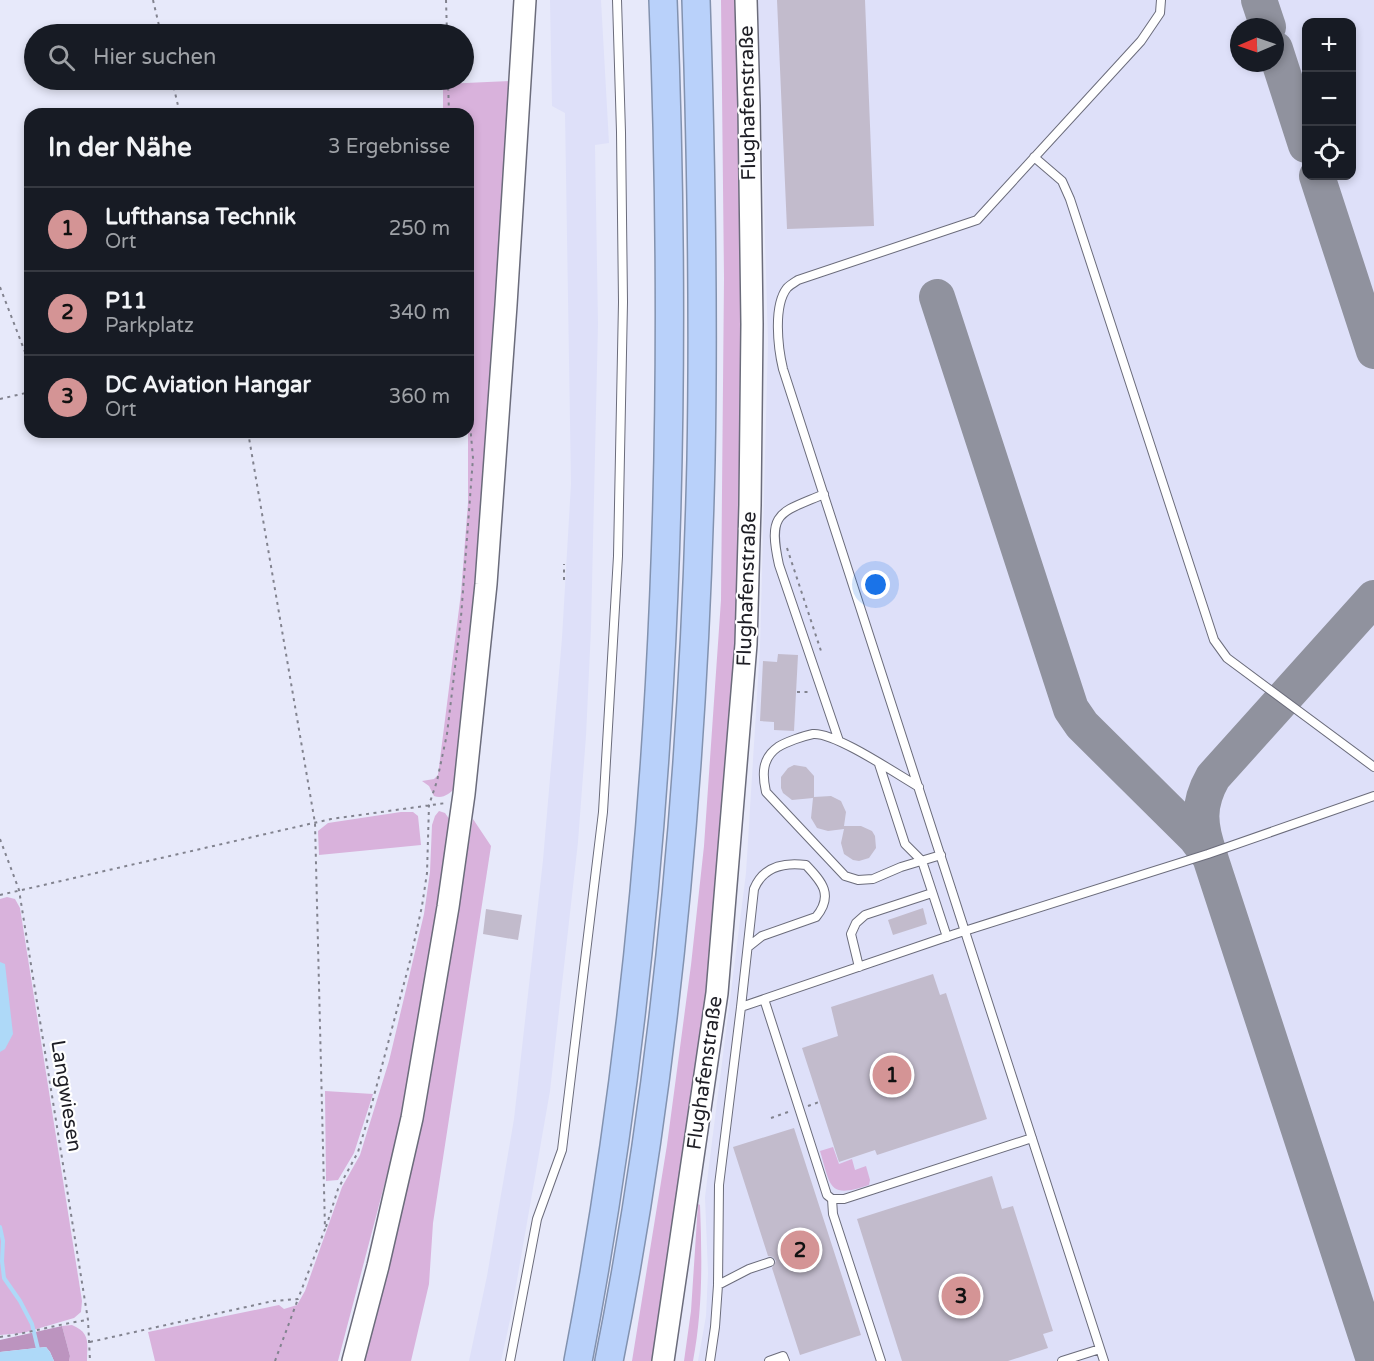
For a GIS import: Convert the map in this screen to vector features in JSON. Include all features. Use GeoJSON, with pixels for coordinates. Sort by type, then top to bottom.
{"type":"FeatureCollection","features":[{"type":"Feature","properties":{"kind":"highway"},"geometry":{"type":"LineString","coordinates":[[578,1361],[628,1050],[646,879],[659,679],[668,447],[663,0]]}},
{"type":"Feature","properties":{"kind":"highway"},"geometry":{"type":"LineString","coordinates":[[609,1361],[636,1219],[661,1039],[681,846],[689,726],[699,538],[702,394],[696,0]]}},
{"type":"Feature","properties":{"kind":"main road"},"geometry":{"type":"LineString","coordinates":[[353,1361],[378,1266],[412,1118],[448,907],[463,801],[476,697],[489,537],[525,0]]}},
{"type":"Feature","properties":{"kind":"main road","name":"Flughafenstraße"},"geometry":{"type":"LineString","coordinates":[[663,1361],[717,993],[746,644],[752,324],[746,0]]}},
{"type":"Feature","properties":{"kind":"main road","name":"Flughafenstraße"},"geometry":{"type":"LineString","coordinates":[[678,1361],[686,1308],[691,1176]]}},
{"type":"Feature","properties":{"kind":"lane"},"geometry":{"type":"LineString","coordinates":[[510,1361],[537,1218],[562,1150],[603,812],[618,556],[623,314],[617,0]]}},
{"type":"Feature","properties":{"kind":"lane"},"geometry":{"type":"LineString","coordinates":[[1104,1361],[783,369],[778,317],[787,287],[798,280],[977,220],[1141,41],[1160,13],[1161,0]]}},
{"type":"Feature","properties":{"kind":"lane"},"geometry":{"type":"LineString","coordinates":[[1034,157],[1062,181],[1070,199],[1219,650],[1374,767]]}},
{"type":"Feature","properties":{"kind":"lane"},"geometry":{"type":"LineString","coordinates":[[824,494],[785,510],[779,516],[776,525],[775,547],[779,565],[839,741]]}},
{"type":"Feature","properties":{"kind":"lane"},"geometry":{"type":"LineString","coordinates":[[919,787],[839,741],[814,734],[780,746],[770,754],[764,766],[763,778],[766,792],[845,876],[858,880],[873,879],[941,855]]}},
{"type":"Feature","properties":{"kind":"lane"},"geometry":{"type":"LineString","coordinates":[[879,764],[905,844],[921,861],[947,937]]}},
{"type":"Feature","properties":{"kind":"lane"},"geometry":{"type":"LineString","coordinates":[[741,1007],[947,937],[1208,854],[1374,796]]}},
{"type":"Feature","properties":{"kind":"lane"},"geometry":{"type":"LineString","coordinates":[[710,1361],[718,1285],[719,1185],[754,889],[764,872],[794,864],[806,865],[819,879],[824,890],[826,901],[822,910],[816,917],[762,936],[748,947]]}},
{"type":"Feature","properties":{"kind":"lane"},"geometry":{"type":"LineString","coordinates":[[859,967],[851,934],[856,924],[865,915],[932,893]]}},
{"type":"Feature","properties":{"kind":"lane"},"geometry":{"type":"LineString","coordinates":[[764,999],[827,1195],[832,1199],[844,1199],[1032,1138]]}},
{"type":"Feature","properties":{"kind":"lane"},"geometry":{"type":"LineString","coordinates":[[832,1199],[833,1214],[881,1361]]}},
{"type":"Feature","properties":{"kind":"lane"},"geometry":{"type":"LineString","coordinates":[[718,1285],[749,1269],[770,1262]]}},
{"type":"Feature","properties":{"kind":"lane"},"geometry":{"type":"LineString","coordinates":[[1062,1361],[1100,1349]]}},
{"type":"Feature","properties":{"kind":"lane"},"geometry":{"type":"LineString","coordinates":[[769,1361],[783,1356],[785,1361]]}},
{"type":"Feature","properties":{"kind":"path"},"geometry":{"type":"LineString","coordinates":[[153,0],[159,24]]}},
{"type":"Feature","properties":{"kind":"path"},"geometry":{"type":"LineString","coordinates":[[446,0],[447,24]]}},
{"type":"Feature","properties":{"kind":"path"},"geometry":{"type":"LineString","coordinates":[[174,90],[179,108]]}},
{"type":"Feature","properties":{"kind":"path"},"geometry":{"type":"LineString","coordinates":[[448,90],[449,108]]}},
{"type":"Feature","properties":{"kind":"path"},"geometry":{"type":"LineString","coordinates":[[0,287],[24,349]]}},
{"type":"Feature","properties":{"kind":"path"},"geometry":{"type":"LineString","coordinates":[[0,399],[24,393]]}},
{"type":"Feature","properties":{"kind":"path"},"geometry":{"type":"LineString","coordinates":[[249,438],[315,823],[325,1229]]}},
{"type":"Feature","properties":{"kind":"path"},"geometry":{"type":"LineString","coordinates":[[275,1361],[338,1190],[358,1152],[410,961],[427,873],[429,805],[437,781],[447,734],[462,606],[473,458],[471,438]]}},
{"type":"Feature","properties":{"kind":"path"},"geometry":{"type":"LineString","coordinates":[[786,543],[821,652]]}},
{"type":"Feature","properties":{"kind":"path"},"geometry":{"type":"LineString","coordinates":[[564,564],[564,580]]}},
{"type":"Feature","properties":{"kind":"path"},"geometry":{"type":"LineString","coordinates":[[0,895],[355,814],[463,801]]}},
{"type":"Feature","properties":{"kind":"path","name":"Langwiesen"},"geometry":{"type":"LineString","coordinates":[[0,839],[19,890],[88,1320],[90,1361]]}},
{"type":"Feature","properties":{"kind":"path"},"geometry":{"type":"LineString","coordinates":[[771,1118],[789,1112]]}},
{"type":"Feature","properties":{"kind":"path"},"geometry":{"type":"LineString","coordinates":[[90,1342],[273,1301],[298,1299]]}},
{"type":"Feature","properties":{"kind":"path"},"geometry":{"type":"LineString","coordinates":[[1,1337],[22,1335],[60,1324],[88,1320]]}},
{"type":"Feature","properties":{"kind":"shaded area"},"geometry":{"type":"Polygon","coordinates":[[[550,0],[601,0],[609,143],[595,145],[598,324],[591,629],[586,736],[578,842],[550,1091],[510,1320],[501,1361],[469,1361],[487,1276],[514,1119],[543,860],[562,638],[571,484],[565,113],[552,106],[550,0]]]}},
{"type":"Feature","properties":{"kind":"shaded area"},"geometry":{"type":"Polygon","coordinates":[[[721,0],[739,0],[744,373],[740,620],[721,895],[654,1361],[632,1361],[667,1145],[691,965],[704,846],[721,600],[724,278],[721,0]]]}},
{"type":"Feature","properties":{"kind":"shaded area"},"geometry":{"type":"Polygon","coordinates":[[[758,0],[1374,0],[1374,1361],[698,1361],[706,1316],[708,1273],[705,1197],[746,873],[760,647],[768,342],[758,0]]]}},
{"type":"Feature","properties":{"kind":"shaded area"},"geometry":{"type":"Polygon","coordinates":[[[510,81],[477,579],[455,788],[446,795],[437,797],[422,781],[434,779],[438,775],[461,593],[468,503],[468,438],[474,438],[474,108],[443,108],[443,90],[474,90],[474,83],[510,81]]]}},
{"type":"Feature","properties":{"kind":"shaded area"},"geometry":{"type":"Polygon","coordinates":[[[439,811],[445,813],[452,823],[404,1110],[338,1361],[155,1361],[148,1332],[279,1305],[284,1309],[297,1305],[305,1291],[342,1187],[360,1155],[389,1061],[424,914],[430,872],[432,825],[439,811]]]}},
{"type":"Feature","properties":{"kind":"shaded area"},"geometry":{"type":"Polygon","coordinates":[[[413,812],[418,816],[421,845],[319,855],[318,831],[328,823],[413,812]]]}},
{"type":"Feature","properties":{"kind":"shaded area"},"geometry":{"type":"Polygon","coordinates":[[[473,819],[491,846],[433,1223],[429,1284],[411,1361],[364,1361],[387,1273],[428,1079],[473,819]]]}},
{"type":"Feature","properties":{"kind":"shaded area"},"geometry":{"type":"Polygon","coordinates":[[[7,897],[15,899],[20,908],[82,1301],[81,1312],[74,1318],[23,1333],[0,1335],[0,899],[7,897]]]}},
{"type":"Feature","properties":{"kind":"shaded area"},"geometry":{"type":"Polygon","coordinates":[[[0,962],[5,964],[13,1034],[5,1049],[0,1052],[0,962]]]}},
{"type":"Feature","properties":{"kind":"shaded area"},"geometry":{"type":"Polygon","coordinates":[[[325,1091],[373,1094],[354,1153],[338,1180],[326,1181],[325,1091]]]}},
{"type":"Feature","properties":{"kind":"shaded area"},"geometry":{"type":"Polygon","coordinates":[[[833,1147],[839,1164],[852,1159],[855,1170],[866,1166],[869,1185],[846,1191],[833,1187],[820,1151],[833,1147]]]}},
{"type":"Feature","properties":{"kind":"shaded area"},"geometry":{"type":"Polygon","coordinates":[[[698,1204],[700,1205],[701,1264],[699,1322],[693,1361],[684,1361],[691,1311],[698,1204]]]}},
{"type":"Feature","properties":{"kind":"shaded area"},"geometry":{"type":"Polygon","coordinates":[[[72,1325],[82,1331],[87,1339],[87,1361],[69,1361],[70,1356],[62,1326],[72,1325]]]}},
{"type":"Feature","properties":{"kind":"shaded area"},"geometry":{"type":"Polygon","coordinates":[[[62,1326],[70,1356],[69,1361],[54,1361],[46,1347],[0,1352],[0,1340],[62,1326]]]}},
{"type":"Feature","properties":{"kind":"shaded area"},"geometry":{"type":"Polygon","coordinates":[[[46,1347],[54,1361],[0,1361],[0,1352],[46,1347]]]}},
{"type":"Feature","properties":{"kind":"building"},"geometry":{"type":"Polygon","coordinates":[[[777,0],[865,0],[874,226],[787,229],[777,0]]]}},
{"type":"Feature","properties":{"kind":"building"},"geometry":{"type":"Polygon","coordinates":[[[778,654],[798,655],[794,731],[774,730],[774,722],[760,721],[763,661],[777,662],[778,654]]]}},
{"type":"Feature","properties":{"kind":"building"},"geometry":{"type":"Polygon","coordinates":[[[794,765],[806,767],[814,776],[814,797],[831,796],[841,801],[846,812],[844,826],[861,826],[872,831],[876,848],[869,858],[859,861],[844,854],[841,843],[844,829],[828,831],[817,828],[811,818],[813,798],[792,800],[783,793],[781,777],[788,768],[794,765]]]}},
{"type":"Feature","properties":{"kind":"building"},"geometry":{"type":"Polygon","coordinates":[[[923,908],[927,924],[893,935],[888,920],[923,908]]]}},
{"type":"Feature","properties":{"kind":"building"},"geometry":{"type":"Polygon","coordinates":[[[486,909],[522,915],[518,940],[483,934],[486,909]]]}},
{"type":"Feature","properties":{"kind":"building"},"geometry":{"type":"Polygon","coordinates":[[[933,974],[940,995],[946,993],[987,1119],[877,1155],[875,1150],[839,1162],[802,1048],[838,1036],[831,1007],[933,974]]]}},
{"type":"Feature","properties":{"kind":"building"},"geometry":{"type":"Polygon","coordinates":[[[794,1128],[861,1335],[800,1355],[772,1268],[776,1261],[773,1257],[768,1256],[733,1147],[794,1128]]]}},
{"type":"Feature","properties":{"kind":"building"},"geometry":{"type":"Polygon","coordinates":[[[992,1176],[1002,1209],[1013,1206],[1053,1331],[1043,1334],[1048,1348],[1008,1361],[902,1361],[857,1219],[992,1176]]]}},
{"type":"Feature","properties":{"kind":"waterway"},"geometry":{"type":"LineString","coordinates":[[0,1227],[3,1241],[4,1278],[32,1324],[38,1349],[33,1361]]}},
{"type":"Feature","properties":{"kind":"taxiway"},"geometry":{"type":"LineString","coordinates":[[1259,0],[1265,18]]}},
{"type":"Feature","properties":{"kind":"taxiway"},"geometry":{"type":"LineString","coordinates":[[1282,72],[1302,133]]}},
{"type":"Feature","properties":{"kind":"taxiway"},"geometry":{"type":"LineString","coordinates":[[1318,180],[1374,351]]}},
{"type":"Feature","properties":{"kind":"taxiway"},"geometry":{"type":"LineString","coordinates":[[937,297],[1071,709],[1082,725],[1196,838],[1210,857],[1374,1360]]}},
{"type":"Feature","properties":{"kind":"taxiway"},"geometry":{"type":"LineString","coordinates":[[1210,856],[1201,816],[1204,797],[1213,777],[1374,598]]}},
{"type":"Feature","properties":{"kind":"place","name":"Lufthansa Technik"},"geometry":{"type":"Point","coordinates":[892,1075]}},
{"type":"Feature","properties":{"kind":"place","name":"P11"},"geometry":{"type":"Point","coordinates":[800,1250]}},
{"type":"Feature","properties":{"kind":"place","name":"DC Aviation Hangar"},"geometry":{"type":"Point","coordinates":[961,1296]}}]}
